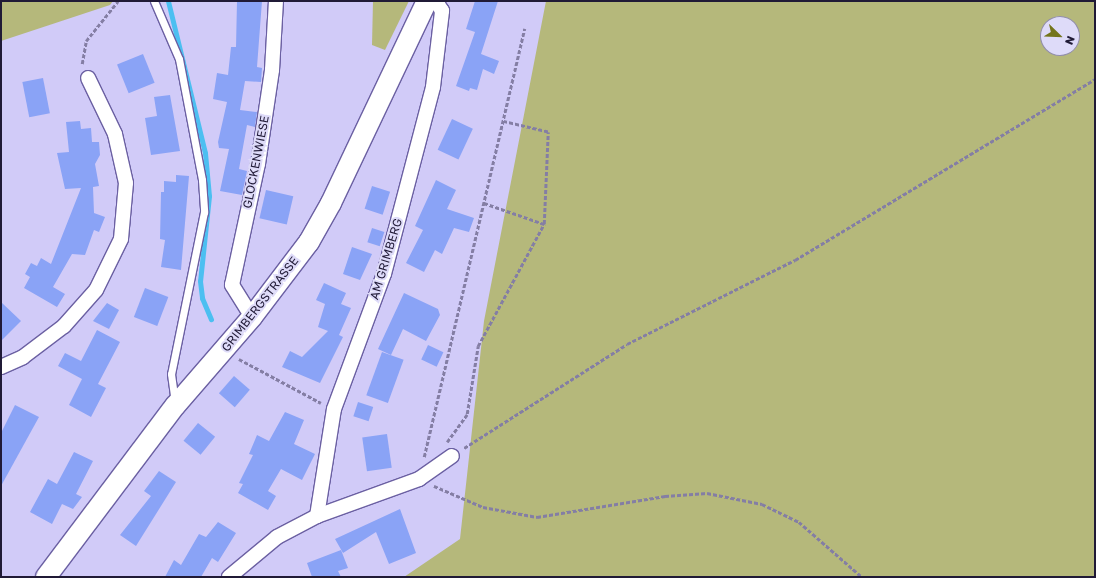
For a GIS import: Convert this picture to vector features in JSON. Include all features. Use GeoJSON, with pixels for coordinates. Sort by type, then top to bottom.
{"type":"FeatureCollection","features":[{"type":"Feature","properties":{"kind":"street","name":"GLOCKENWIESE"},"geometry":{"type":"LineString","coordinates":[[252,316],[232,285],[258,164],[272,70],[276,1]]}},
{"type":"Feature","properties":{"kind":"street","name":"GRIMBERGSTRASSE"},"geometry":{"type":"LineString","coordinates":[[46,577],[175,406],[252,316],[308,242],[331,203],[427,1]]}},
{"type":"Feature","properties":{"kind":"street","name":"AM GRIMBERG"},"geometry":{"type":"LineString","coordinates":[[317,516],[334,409],[384,274],[433,87],[442,11],[436,1]]}},
{"type":"Feature","properties":{"kind":"street"},"geometry":{"type":"LineString","coordinates":[[1,367],[23,357],[64,326],[96,290],[120,239],[126,183],[115,134],[88,78]]}},
{"type":"Feature","properties":{"kind":"street"},"geometry":{"type":"LineString","coordinates":[[229,577],[277,537],[317,516],[419,479],[449,450]]}},
{"type":"Feature","properties":{"kind":"lane"},"geometry":{"type":"LineString","coordinates":[[154,1],[179,59],[203,204],[190,292],[171,374],[175,406]]}},
{"type":"Feature","properties":{"kind":"path"},"geometry":{"type":"LineString","coordinates":[[88,78],[81,60],[86,41],[118,1]]}},
{"type":"Feature","properties":{"kind":"path"},"geometry":{"type":"LineString","coordinates":[[524,28],[419,479],[483,507],[537,517],[700,493],[762,504],[799,522],[862,577]]}},
{"type":"Feature","properties":{"kind":"path"},"geometry":{"type":"LineString","coordinates":[[449,450],[627,344],[795,260],[1095,79]]}},
{"type":"Feature","properties":{"kind":"path"},"geometry":{"type":"LineString","coordinates":[[449,450],[467,414],[478,346],[544,224],[548,132],[502,121]]}},
{"type":"Feature","properties":{"kind":"path"},"geometry":{"type":"LineString","coordinates":[[484,203],[544,224]]}},
{"type":"Feature","properties":{"kind":"path"},"geometry":{"type":"LineString","coordinates":[[223,351],[334,409]]}},
{"type":"Feature","properties":{"kind":"green space"},"geometry":{"type":"Polygon","coordinates":[[[1,1],[113,1],[110,5],[1,41],[1,1]]]}},
{"type":"Feature","properties":{"kind":"green space"},"geometry":{"type":"Polygon","coordinates":[[[373,1],[409,1],[385,50],[372,45],[373,1]]]}},
{"type":"Feature","properties":{"kind":"green space"},"geometry":{"type":"Polygon","coordinates":[[[546,1],[1095,1],[1095,577],[404,577],[460,539],[484,321],[546,1]]]}},
{"type":"Feature","properties":{"kind":"building"},"geometry":{"type":"Polygon","coordinates":[[[237,1],[262,1],[257,67],[262,68],[261,82],[245,81],[240,110],[257,112],[255,127],[247,125],[239,169],[247,171],[242,195],[220,191],[229,149],[219,148],[218,142],[227,102],[213,99],[217,73],[228,75],[231,47],[236,47],[237,1]]]}},
{"type":"Feature","properties":{"kind":"building"},"geometry":{"type":"Polygon","coordinates":[[[475,1],[498,1],[481,54],[499,61],[494,74],[483,69],[477,90],[470,88],[469,91],[456,86],[475,32],[466,29],[475,1]]]}},
{"type":"Feature","properties":{"kind":"building"},"geometry":{"type":"Polygon","coordinates":[[[143,54],[155,83],[129,93],[117,64],[143,54]]]}},
{"type":"Feature","properties":{"kind":"building"},"geometry":{"type":"Polygon","coordinates":[[[43,78],[50,113],[29,117],[22,82],[43,78]]]}},
{"type":"Feature","properties":{"kind":"building"},"geometry":{"type":"Polygon","coordinates":[[[170,95],[180,151],[151,155],[145,118],[157,116],[154,97],[170,95]]]}},
{"type":"Feature","properties":{"kind":"building"},"geometry":{"type":"Polygon","coordinates":[[[452,119],[473,129],[458,160],[438,150],[452,119]]]}},
{"type":"Feature","properties":{"kind":"building"},"geometry":{"type":"Polygon","coordinates":[[[80,121],[81,129],[91,128],[92,142],[99,142],[100,155],[95,164],[99,186],[93,187],[94,213],[105,217],[99,232],[94,230],[85,255],[72,254],[53,287],[65,294],[57,307],[24,288],[30,277],[25,274],[31,263],[37,266],[41,258],[51,264],[81,188],[65,189],[57,153],[69,152],[66,122],[80,121]]]}},
{"type":"Feature","properties":{"kind":"building"},"geometry":{"type":"Polygon","coordinates":[[[176,175],[189,176],[181,270],[161,267],[165,240],[160,239],[161,192],[164,192],[164,181],[176,182],[176,175]]]}},
{"type":"Feature","properties":{"kind":"building"},"geometry":{"type":"Polygon","coordinates":[[[436,180],[456,190],[447,209],[474,218],[469,232],[454,228],[442,254],[435,250],[424,272],[406,263],[423,230],[415,226],[436,180]]]}},
{"type":"Feature","properties":{"kind":"building"},"geometry":{"type":"Polygon","coordinates":[[[372,186],[390,192],[383,215],[365,209],[372,186]]]}},
{"type":"Feature","properties":{"kind":"building"},"geometry":{"type":"Polygon","coordinates":[[[266,190],[293,196],[287,225],[259,218],[266,190]]]}},
{"type":"Feature","properties":{"kind":"building"},"geometry":{"type":"Polygon","coordinates":[[[372,228],[384,232],[380,246],[367,242],[372,228]]]}},
{"type":"Feature","properties":{"kind":"building"},"geometry":{"type":"Polygon","coordinates":[[[352,247],[372,254],[360,280],[343,274],[352,247]]]}},
{"type":"Feature","properties":{"kind":"building"},"geometry":{"type":"Polygon","coordinates":[[[324,283],[346,293],[341,304],[351,308],[339,335],[343,337],[320,383],[282,367],[290,351],[302,357],[328,331],[318,327],[325,304],[316,300],[324,283]]]}},
{"type":"Feature","properties":{"kind":"building"},"geometry":{"type":"Polygon","coordinates":[[[145,288],[168,297],[157,326],[134,317],[145,288]]]}},
{"type":"Feature","properties":{"kind":"building"},"geometry":{"type":"Polygon","coordinates":[[[404,293],[438,309],[440,315],[426,341],[403,329],[391,355],[378,349],[404,293]]]}},
{"type":"Feature","properties":{"kind":"building"},"geometry":{"type":"Polygon","coordinates":[[[1,302],[21,321],[1,341],[1,302]]]}},
{"type":"Feature","properties":{"kind":"building"},"geometry":{"type":"Polygon","coordinates":[[[107,303],[119,310],[109,329],[93,321],[107,303]]]}},
{"type":"Feature","properties":{"kind":"building"},"geometry":{"type":"Polygon","coordinates":[[[97,330],[120,342],[98,384],[106,388],[91,417],[69,405],[82,379],[58,366],[65,353],[81,361],[97,330]]]}},
{"type":"Feature","properties":{"kind":"building"},"geometry":{"type":"Polygon","coordinates":[[[428,345],[443,352],[437,367],[421,360],[428,345]]]}},
{"type":"Feature","properties":{"kind":"building"},"geometry":{"type":"Polygon","coordinates":[[[382,352],[404,360],[388,403],[366,395],[382,352]]]}},
{"type":"Feature","properties":{"kind":"building"},"geometry":{"type":"Polygon","coordinates":[[[234,376],[250,390],[235,407],[219,393],[234,376]]]}},
{"type":"Feature","properties":{"kind":"building"},"geometry":{"type":"Polygon","coordinates":[[[358,402],[373,407],[369,421],[353,416],[358,402]]]}},
{"type":"Feature","properties":{"kind":"building"},"geometry":{"type":"Polygon","coordinates":[[[15,405],[39,417],[1,486],[1,433],[15,405]]]}},
{"type":"Feature","properties":{"kind":"building"},"geometry":{"type":"Polygon","coordinates":[[[285,412],[304,420],[294,444],[315,454],[302,480],[281,469],[268,491],[276,496],[268,510],[238,493],[243,484],[239,483],[253,455],[249,454],[257,435],[269,441],[285,412]]]}},
{"type":"Feature","properties":{"kind":"building"},"geometry":{"type":"Polygon","coordinates":[[[198,423],[215,437],[201,455],[184,441],[198,423]]]}},
{"type":"Feature","properties":{"kind":"building"},"geometry":{"type":"Polygon","coordinates":[[[387,434],[392,468],[367,471],[362,437],[387,434]]]}},
{"type":"Feature","properties":{"kind":"building"},"geometry":{"type":"Polygon","coordinates":[[[74,452],[93,461],[76,494],[82,497],[73,509],[62,504],[52,524],[30,512],[48,479],[57,484],[74,452]]]}},
{"type":"Feature","properties":{"kind":"building"},"geometry":{"type":"Polygon","coordinates":[[[159,471],[176,482],[136,546],[120,535],[151,496],[144,491],[159,471]]]}},
{"type":"Feature","properties":{"kind":"building"},"geometry":{"type":"Polygon","coordinates":[[[400,509],[416,553],[389,564],[376,532],[343,553],[335,539],[400,509]]]}},
{"type":"Feature","properties":{"kind":"building"},"geometry":{"type":"Polygon","coordinates":[[[218,522],[236,533],[218,562],[212,558],[201,577],[165,577],[174,560],[181,565],[199,534],[206,537],[218,522]]]}},
{"type":"Feature","properties":{"kind":"building"},"geometry":{"type":"Polygon","coordinates":[[[341,550],[348,568],[338,571],[341,577],[312,577],[307,563],[341,550]]]}},
{"type":"Feature","properties":{"kind":"waterway"},"geometry":{"type":"LineString","coordinates":[[168,1],[205,153],[209,196],[200,281],[202,298],[211,319]]}}]}
